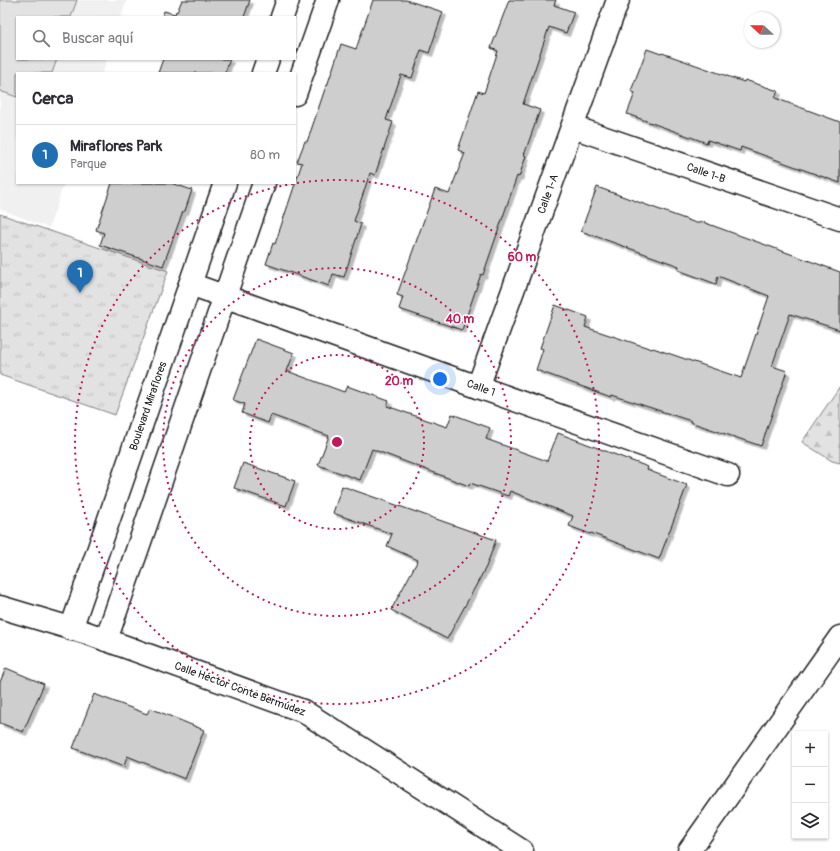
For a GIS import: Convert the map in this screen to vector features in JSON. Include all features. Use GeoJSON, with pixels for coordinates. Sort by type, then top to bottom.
{"type":"FeatureCollection","features":[{"type":"Feature","properties":{"kind":"street"},"geometry":{"type":"LineString","coordinates":[[282,16],[288,0]]}},
{"type":"Feature","properties":{"kind":"street"},"geometry":{"type":"LineString","coordinates":[[296,91],[328,0]]}},
{"type":"Feature","properties":{"kind":"street","name":"Calle 1-A"},"geometry":{"type":"LineString","coordinates":[[478,387],[618,0]]}},
{"type":"Feature","properties":{"kind":"street"},"geometry":{"type":"LineString","coordinates":[[263,72],[268,60]]}},
{"type":"Feature","properties":{"kind":"street","name":"Calle 1-B"},"geometry":{"type":"LineString","coordinates":[[573,126],[840,219]]}},
{"type":"Feature","properties":{"kind":"street","name":"Boulevard Miraflores"},"geometry":{"type":"LineString","coordinates":[[71,629],[225,184]]}},
{"type":"Feature","properties":{"kind":"street"},"geometry":{"type":"LineString","coordinates":[[106,640],[264,184]]}},
{"type":"Feature","properties":{"kind":"street","name":"Calle 1"},"geometry":{"type":"LineString","coordinates":[[190,284],[478,387],[728,474]]}},
{"type":"Feature","properties":{"kind":"street","name":"Calle Héctor Conte Bermúdez"},"geometry":{"type":"LineString","coordinates":[[0,607],[106,640],[303,711],[522,851]]}},
{"type":"Feature","properties":{"kind":"street"},"geometry":{"type":"LineString","coordinates":[[689,851],[840,637]]}},
{"type":"Feature","properties":{"kind":"shaded area"},"geometry":{"type":"Polygon","coordinates":[[[0,0],[127,0],[121,16],[16,16],[16,60],[107,60],[102,72],[16,72],[16,184],[64,184],[49,228],[0,209],[0,0]]]}},
{"type":"Feature","properties":{"kind":"green space"},"geometry":{"type":"Polygon","coordinates":[[[0,0],[77,0],[71,16],[16,16],[16,60],[57,60],[52,72],[16,72],[16,97],[0,91],[0,0]]]}},
{"type":"Feature","properties":{"kind":"green space"},"geometry":{"type":"Polygon","coordinates":[[[0,214],[168,271],[115,415],[0,375],[0,214]]]}},
{"type":"Feature","properties":{"kind":"green space"},"geometry":{"type":"Polygon","coordinates":[[[840,386],[840,463],[832,461],[802,442],[840,386]]]}},
{"type":"Feature","properties":{"kind":"building"},"geometry":{"type":"Polygon","coordinates":[[[182,0],[250,0],[244,16],[162,16],[164,11],[175,14],[176,11],[177,12],[182,0]]]}},
{"type":"Feature","properties":{"kind":"building"},"geometry":{"type":"Polygon","coordinates":[[[373,0],[406,0],[443,12],[429,53],[421,50],[412,78],[401,75],[386,120],[393,122],[375,175],[370,173],[354,221],[361,224],[344,277],[333,274],[329,286],[266,264],[273,243],[275,244],[296,184],[302,163],[297,162],[305,141],[307,142],[341,44],[356,49],[373,0]]]}},
{"type":"Feature","properties":{"kind":"building"},"geometry":{"type":"Polygon","coordinates":[[[509,0],[556,0],[554,5],[574,12],[566,33],[549,27],[523,104],[540,110],[524,155],[526,156],[519,177],[517,176],[483,275],[481,274],[462,330],[399,309],[403,297],[397,295],[435,189],[449,194],[465,153],[458,150],[478,91],[484,93],[498,51],[491,48],[509,0]]]}},
{"type":"Feature","properties":{"kind":"building"},"geometry":{"type":"Polygon","coordinates":[[[647,49],[744,82],[745,80],[778,91],[775,98],[840,122],[840,183],[741,147],[740,151],[708,140],[707,143],[627,114],[635,93],[631,91],[647,49]]]}},
{"type":"Feature","properties":{"kind":"building"},"geometry":{"type":"Polygon","coordinates":[[[163,60],[230,60],[225,72],[158,72],[163,60]]]}},
{"type":"Feature","properties":{"kind":"building"},"geometry":{"type":"Polygon","coordinates":[[[112,184],[174,184],[192,190],[163,266],[100,245],[104,233],[96,230],[112,184]]]}},
{"type":"Feature","properties":{"kind":"building"},"geometry":{"type":"Polygon","coordinates":[[[597,187],[696,223],[700,223],[700,221],[840,272],[840,330],[790,314],[772,366],[787,371],[761,446],[612,395],[611,397],[536,370],[543,349],[540,348],[555,305],[588,317],[585,327],[741,378],[769,296],[718,276],[716,284],[678,270],[679,266],[581,231],[597,187]]]}},
{"type":"Feature","properties":{"kind":"building"},"geometry":{"type":"Polygon","coordinates":[[[256,339],[294,353],[287,371],[344,392],[347,386],[389,401],[387,406],[447,427],[452,414],[490,428],[486,439],[547,461],[558,433],[648,467],[647,470],[687,485],[659,559],[569,526],[573,516],[510,491],[508,496],[470,483],[469,486],[372,449],[360,480],[318,465],[329,436],[271,415],[268,423],[242,413],[245,404],[233,400],[256,339]]]}},
{"type":"Feature","properties":{"kind":"building"},"geometry":{"type":"Polygon","coordinates":[[[243,463],[295,481],[286,506],[234,488],[243,463]]]}},
{"type":"Feature","properties":{"kind":"building"},"geometry":{"type":"Polygon","coordinates":[[[342,486],[496,540],[486,567],[447,639],[391,610],[418,560],[387,546],[392,534],[333,513],[342,486]]]}},
{"type":"Feature","properties":{"kind":"building"},"geometry":{"type":"Polygon","coordinates":[[[6,668],[44,684],[23,732],[0,723],[0,682],[6,668]]]}},
{"type":"Feature","properties":{"kind":"building"},"geometry":{"type":"Polygon","coordinates":[[[94,694],[147,714],[150,708],[204,730],[185,779],[127,756],[124,767],[73,748],[94,694]]]}},
{"type":"Feature","properties":{"kind":"place","name":"Miraflores Park"},"geometry":{"type":"Point","coordinates":[80,293]}}]}
